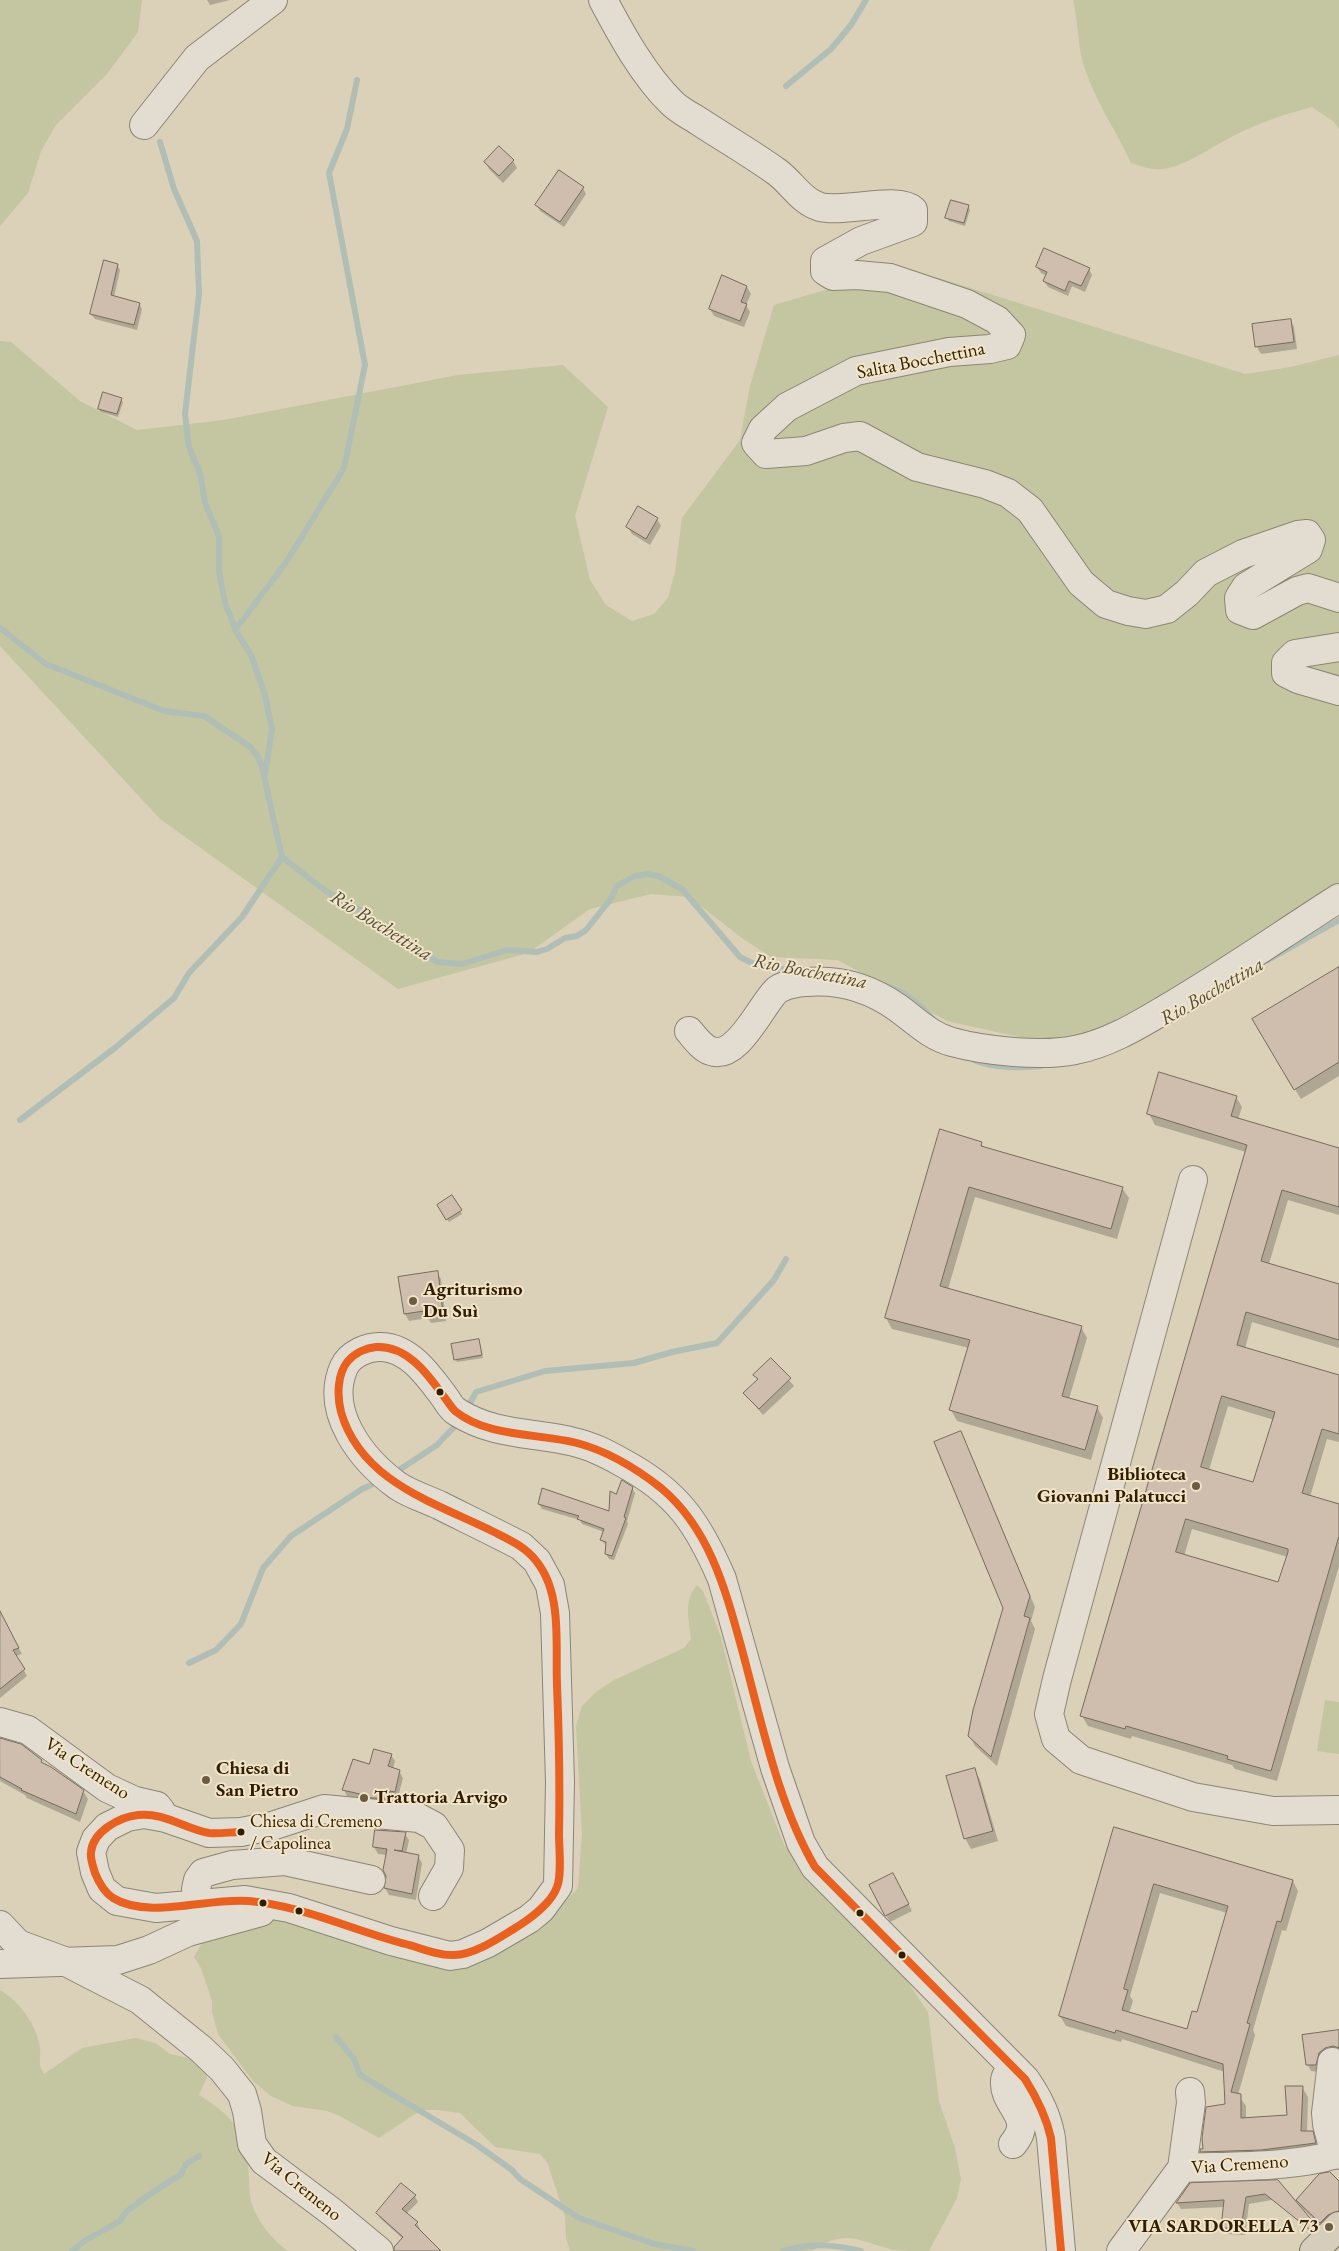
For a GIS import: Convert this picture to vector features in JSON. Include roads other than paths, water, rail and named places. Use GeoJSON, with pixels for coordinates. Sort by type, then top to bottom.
{"type":"FeatureCollection","features":[{"type":"Feature","properties":{"kind":"main road"},"geometry":{"type":"LineString","coordinates":[[1314,2251],[1339,2226]]}},
{"type":"Feature","properties":{"kind":"street"},"geometry":{"type":"LineString","coordinates":[[144,125],[197,58],[273,0]]}},
{"type":"Feature","properties":{"kind":"street","name":"Salita Bocchettina"},"geometry":{"type":"LineString","coordinates":[[603,0],[620,33],[658,88],[673,105],[779,173],[807,201],[820,207],[833,208],[896,204],[909,206],[913,210],[912,222],[861,241],[825,261],[824,267],[827,274],[833,276],[858,275],[890,278],[967,304],[997,320],[1011,335],[1007,345],[990,349],[949,352],[856,371],[787,406],[763,429],[756,443],[766,454],[806,451],[844,438],[860,436],[917,467],[984,484],[1008,493],[1030,510],[1081,583],[1106,604],[1128,611],[1146,614],[1167,609],[1187,593],[1206,573],[1243,554],[1298,534],[1307,534],[1311,540],[1308,549],[1246,587],[1239,598],[1240,610],[1254,614],[1297,591],[1308,588],[1339,598]]}},
{"type":"Feature","properties":{"kind":"street"},"geometry":{"type":"LineString","coordinates":[[1339,647],[1295,654],[1286,663],[1286,673],[1298,679],[1339,691]]}},
{"type":"Feature","properties":{"kind":"street"},"geometry":{"type":"LineString","coordinates":[[689,1031],[701,1044],[712,1051],[720,1052],[728,1049],[748,1030],[778,990],[804,982],[832,982],[854,985],[879,996],[931,1034],[951,1042],[1009,1050],[1040,1052],[1075,1051],[1114,1037],[1146,1021],[1227,972],[1269,942],[1339,898]]}},
{"type":"Feature","properties":{"kind":"street"},"geometry":{"type":"LineString","coordinates":[[1193,1180],[1049,1714],[1056,1739],[1081,1760],[1194,1796],[1273,1811],[1339,1810]]}},
{"type":"Feature","properties":{"kind":"street"},"geometry":{"type":"LineString","coordinates":[[166,1818],[144,1814],[127,1817],[107,1827],[96,1839],[91,1852],[95,1872],[102,1889],[116,1901],[156,1908],[245,1900],[290,1908],[391,1941],[450,1956],[463,1954],[514,1930],[541,1909],[558,1886],[560,1782],[555,1614],[550,1585],[538,1561],[521,1546],[399,1486],[361,1451],[343,1419],[337,1396],[340,1375],[347,1360],[361,1351],[381,1346],[399,1351],[416,1362],[455,1412],[492,1429],[574,1442],[598,1449],[645,1475],[683,1508],[711,1553],[722,1579],[775,1768],[801,1843],[815,1868],[1025,2079],[1040,2100],[1048,2122],[1061,2251]]}},
{"type":"Feature","properties":{"kind":"street","name":"Via Cremeno"},"geometry":{"type":"LineString","coordinates":[[0,1722],[28,1730],[108,1788],[136,1801],[157,1806],[166,1818],[209,1833],[241,1832],[272,1826],[324,1809],[419,1818],[434,1826],[450,1850],[449,1868],[433,1896]]}},
{"type":"Feature","properties":{"kind":"street"},"geometry":{"type":"LineString","coordinates":[[198,1904],[196,1889],[198,1880],[203,1873],[232,1865],[285,1862],[371,1880]]}},
{"type":"Feature","properties":{"kind":"street","name":"Via Cremeno"},"geometry":{"type":"LineString","coordinates":[[0,1964],[118,1960],[149,1950],[188,1932],[250,1913],[290,1908]]}},
{"type":"Feature","properties":{"kind":"street","name":"Via Cremeno"},"geometry":{"type":"LineString","coordinates":[[0,1925],[18,1944],[64,1961],[140,2000],[201,2049],[222,2069],[242,2094],[247,2111],[252,2144],[264,2161],[332,2212],[379,2251]]}},
{"type":"Feature","properties":{"kind":"street"},"geometry":{"type":"LineString","coordinates":[[1332,2062],[1326,2118],[1337,2154]]}},
{"type":"Feature","properties":{"kind":"street"},"geometry":{"type":"LineString","coordinates":[[1013,2067],[1005,2080],[1006,2088],[1021,2119],[1022,2128],[1020,2136],[1014,2144]]}},
{"type":"Feature","properties":{"kind":"street"},"geometry":{"type":"LineString","coordinates":[[1182,2168],[1191,2103],[1190,2092]]}},
{"type":"Feature","properties":{"kind":"street","name":"Via Cremeno"},"geometry":{"type":"LineString","coordinates":[[1121,2251],[1182,2168],[1280,2163],[1323,2158],[1337,2154]]}},
{"type":"Feature","properties":{"kind":"waterway"},"geometry":{"type":"LineString","coordinates":[[786,86],[831,49],[851,25],[866,0]]}},
{"type":"Feature","properties":{"kind":"waterway"},"geometry":{"type":"LineString","coordinates":[[235,630],[287,561],[344,468],[365,365],[329,173],[347,129],[357,80]]}},
{"type":"Feature","properties":{"kind":"waterway"},"geometry":{"type":"LineString","coordinates":[[160,142],[174,189],[197,241],[199,294],[185,414],[189,447],[200,473],[205,503],[219,536],[219,571],[225,603],[237,633],[251,655],[265,695],[272,729],[265,774]]}},
{"type":"Feature","properties":{"kind":"waterway","name":"Rio Bocchettina"},"geometry":{"type":"LineString","coordinates":[[0,628],[46,664],[164,711],[204,716],[249,746],[258,757],[262,767],[282,857],[327,892],[363,912],[384,933],[438,962],[462,964],[507,950],[537,952],[547,949],[565,938],[577,936],[586,930],[610,900],[617,886],[635,876],[647,874],[658,876],[682,889],[740,957],[758,966],[796,971]]}},
{"type":"Feature","properties":{"kind":"waterway"},"geometry":{"type":"LineString","coordinates":[[20,1120],[116,1047],[174,998],[189,973],[242,917],[282,857]]}},
{"type":"Feature","properties":{"kind":"waterway","name":"Rio Bocchettina"},"geometry":{"type":"LineString","coordinates":[[1268,960],[1339,920]]}},
{"type":"Feature","properties":{"kind":"waterway","name":"Rio Bocchettina"},"geometry":{"type":"LineString","coordinates":[[885,986],[906,995],[935,1021]]}},
{"type":"Feature","properties":{"kind":"waterway","name":"Rio Bocchettina"},"geometry":{"type":"LineString","coordinates":[[970,1058],[995,1066],[1041,1066]]}},
{"type":"Feature","properties":{"kind":"waterway"},"geometry":{"type":"LineString","coordinates":[[467,1409],[476,1392],[545,1371],[634,1363],[672,1352],[717,1343],[774,1280],[786,1259]]}},
{"type":"Feature","properties":{"kind":"waterway"},"geometry":{"type":"LineString","coordinates":[[393,1474],[437,1445],[459,1422]]}},
{"type":"Feature","properties":{"kind":"waterway"},"geometry":{"type":"LineString","coordinates":[[189,1663],[216,1650],[241,1624],[263,1568],[291,1536],[362,1489],[380,1481]]}},
{"type":"Feature","properties":{"kind":"waterway"},"geometry":{"type":"LineString","coordinates":[[336,2037],[354,2059],[360,2075],[477,2145],[512,2170],[520,2179],[579,2218],[654,2244],[693,2251]]}},
{"type":"Feature","properties":{"kind":"waterway"},"geometry":{"type":"LineString","coordinates":[[72,2251],[86,2240],[120,2221],[126,2212],[181,2174],[186,2164],[199,2156]]}},
{"type":"Feature","properties":{"kind":"waterway"},"geometry":{"type":"LineString","coordinates":[[783,2251],[822,2245],[861,2251]]}},
{"type":"Feature","properties":{"kind":"place","name":"Agriturismo Du Suì"},"geometry":{"type":"Point","coordinates":[413,1301]}},
{"type":"Feature","properties":{"kind":"place","name":"Biblioteca Giovanni Palatucci"},"geometry":{"type":"Point","coordinates":[1196,1486]}},
{"type":"Feature","properties":{"kind":"place","name":"Chiesa di San Pietro"},"geometry":{"type":"Point","coordinates":[206,1780]}},
{"type":"Feature","properties":{"kind":"place","name":"Trattoria Arvigo"},"geometry":{"type":"Point","coordinates":[364,1798]}},
{"type":"Feature","properties":{"kind":"place","name":"Chiesa di Cremeno / Capolinea"},"geometry":{"type":"Point","coordinates":[241,1832]}},
{"type":"Feature","properties":{"kind":"place","name":"VIA SARDORELLA 73"},"geometry":{"type":"Point","coordinates":[1329,2227]}}]}
